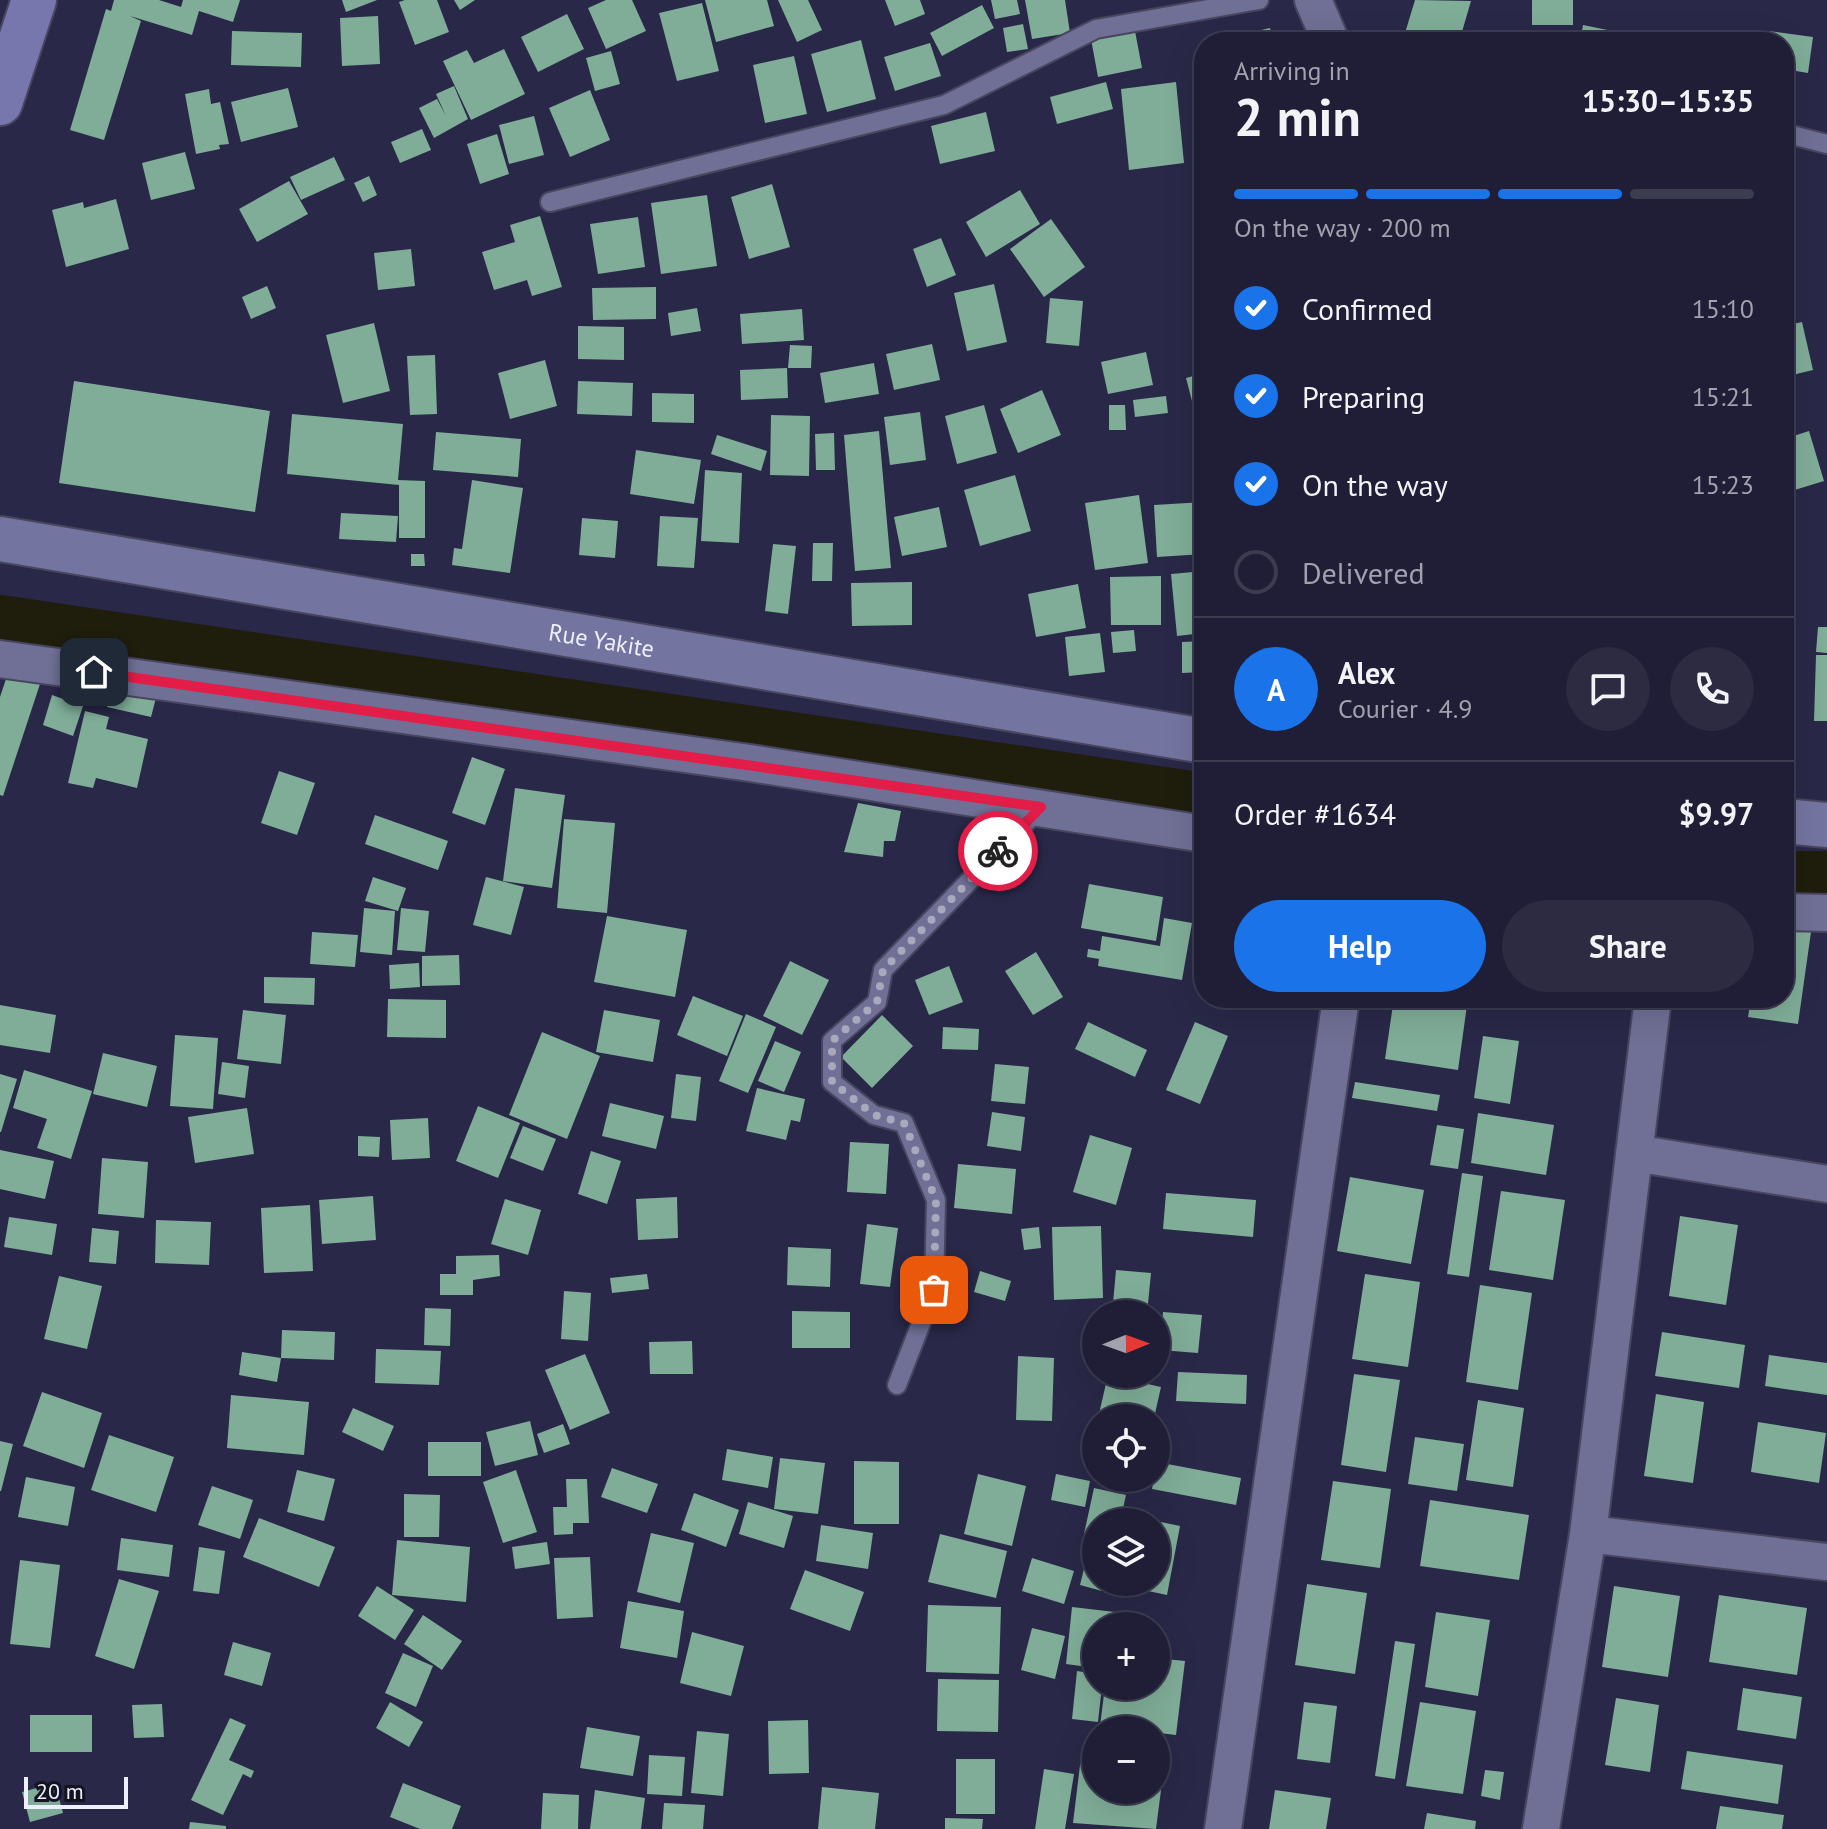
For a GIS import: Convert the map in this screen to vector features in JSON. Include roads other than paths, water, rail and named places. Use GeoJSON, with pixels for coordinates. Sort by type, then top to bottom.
{"type":"FeatureCollection","features":[{"type":"Feature","properties":{"kind":"main road"},"geometry":{"type":"LineString","coordinates":[[0,103],[34,0]]}},
{"type":"Feature","properties":{"kind":"main road","name":"Rue Yakite"},"geometry":{"type":"LineString","coordinates":[[0,539],[1194,739]]}},
{"type":"Feature","properties":{"kind":"main road"},"geometry":{"type":"LineString","coordinates":[[1794,822],[1827,825]]}},
{"type":"Feature","properties":{"kind":"street"},"geometry":{"type":"LineString","coordinates":[[1313,0],[1327,32]]}},
{"type":"Feature","properties":{"kind":"street"},"geometry":{"type":"LineString","coordinates":[[0,659],[750,763],[1194,832]]}},
{"type":"Feature","properties":{"kind":"street"},"geometry":{"type":"LineString","coordinates":[[1794,912],[1827,913]]}},
{"type":"Feature","properties":{"kind":"street"},"geometry":{"type":"LineString","coordinates":[[1223,1829],[1340,1008]]}},
{"type":"Feature","properties":{"kind":"street"},"geometry":{"type":"LineString","coordinates":[[1541,1829],[1588,1534],[1652,1008]]}},
{"type":"Feature","properties":{"kind":"street"},"geometry":{"type":"LineString","coordinates":[[1634,1153],[1827,1184]]}},
{"type":"Feature","properties":{"kind":"street"},"geometry":{"type":"LineString","coordinates":[[1588,1534],[1827,1562]]}},
{"type":"Feature","properties":{"kind":"lane"},"geometry":{"type":"LineString","coordinates":[[550,202],[944,105],[1096,29],[1259,0]]}},
{"type":"Feature","properties":{"kind":"lane"},"geometry":{"type":"LineString","coordinates":[[1794,136],[1827,144]]}},
{"type":"Feature","properties":{"kind":"lane"},"geometry":{"type":"LineString","coordinates":[[897,1385],[934,1290],[936,1200],[904,1123],[874,1115],[832,1082],[832,1041],[877,1002],[883,970],[1041,807]]}},
{"type":"Feature","properties":{"kind":"waterway"},"geometry":{"type":"LineString","coordinates":[[0,626],[1194,803]]}},
{"type":"Feature","properties":{"kind":"waterway"},"geometry":{"type":"LineString","coordinates":[[1794,882],[1827,882]]}}]}
